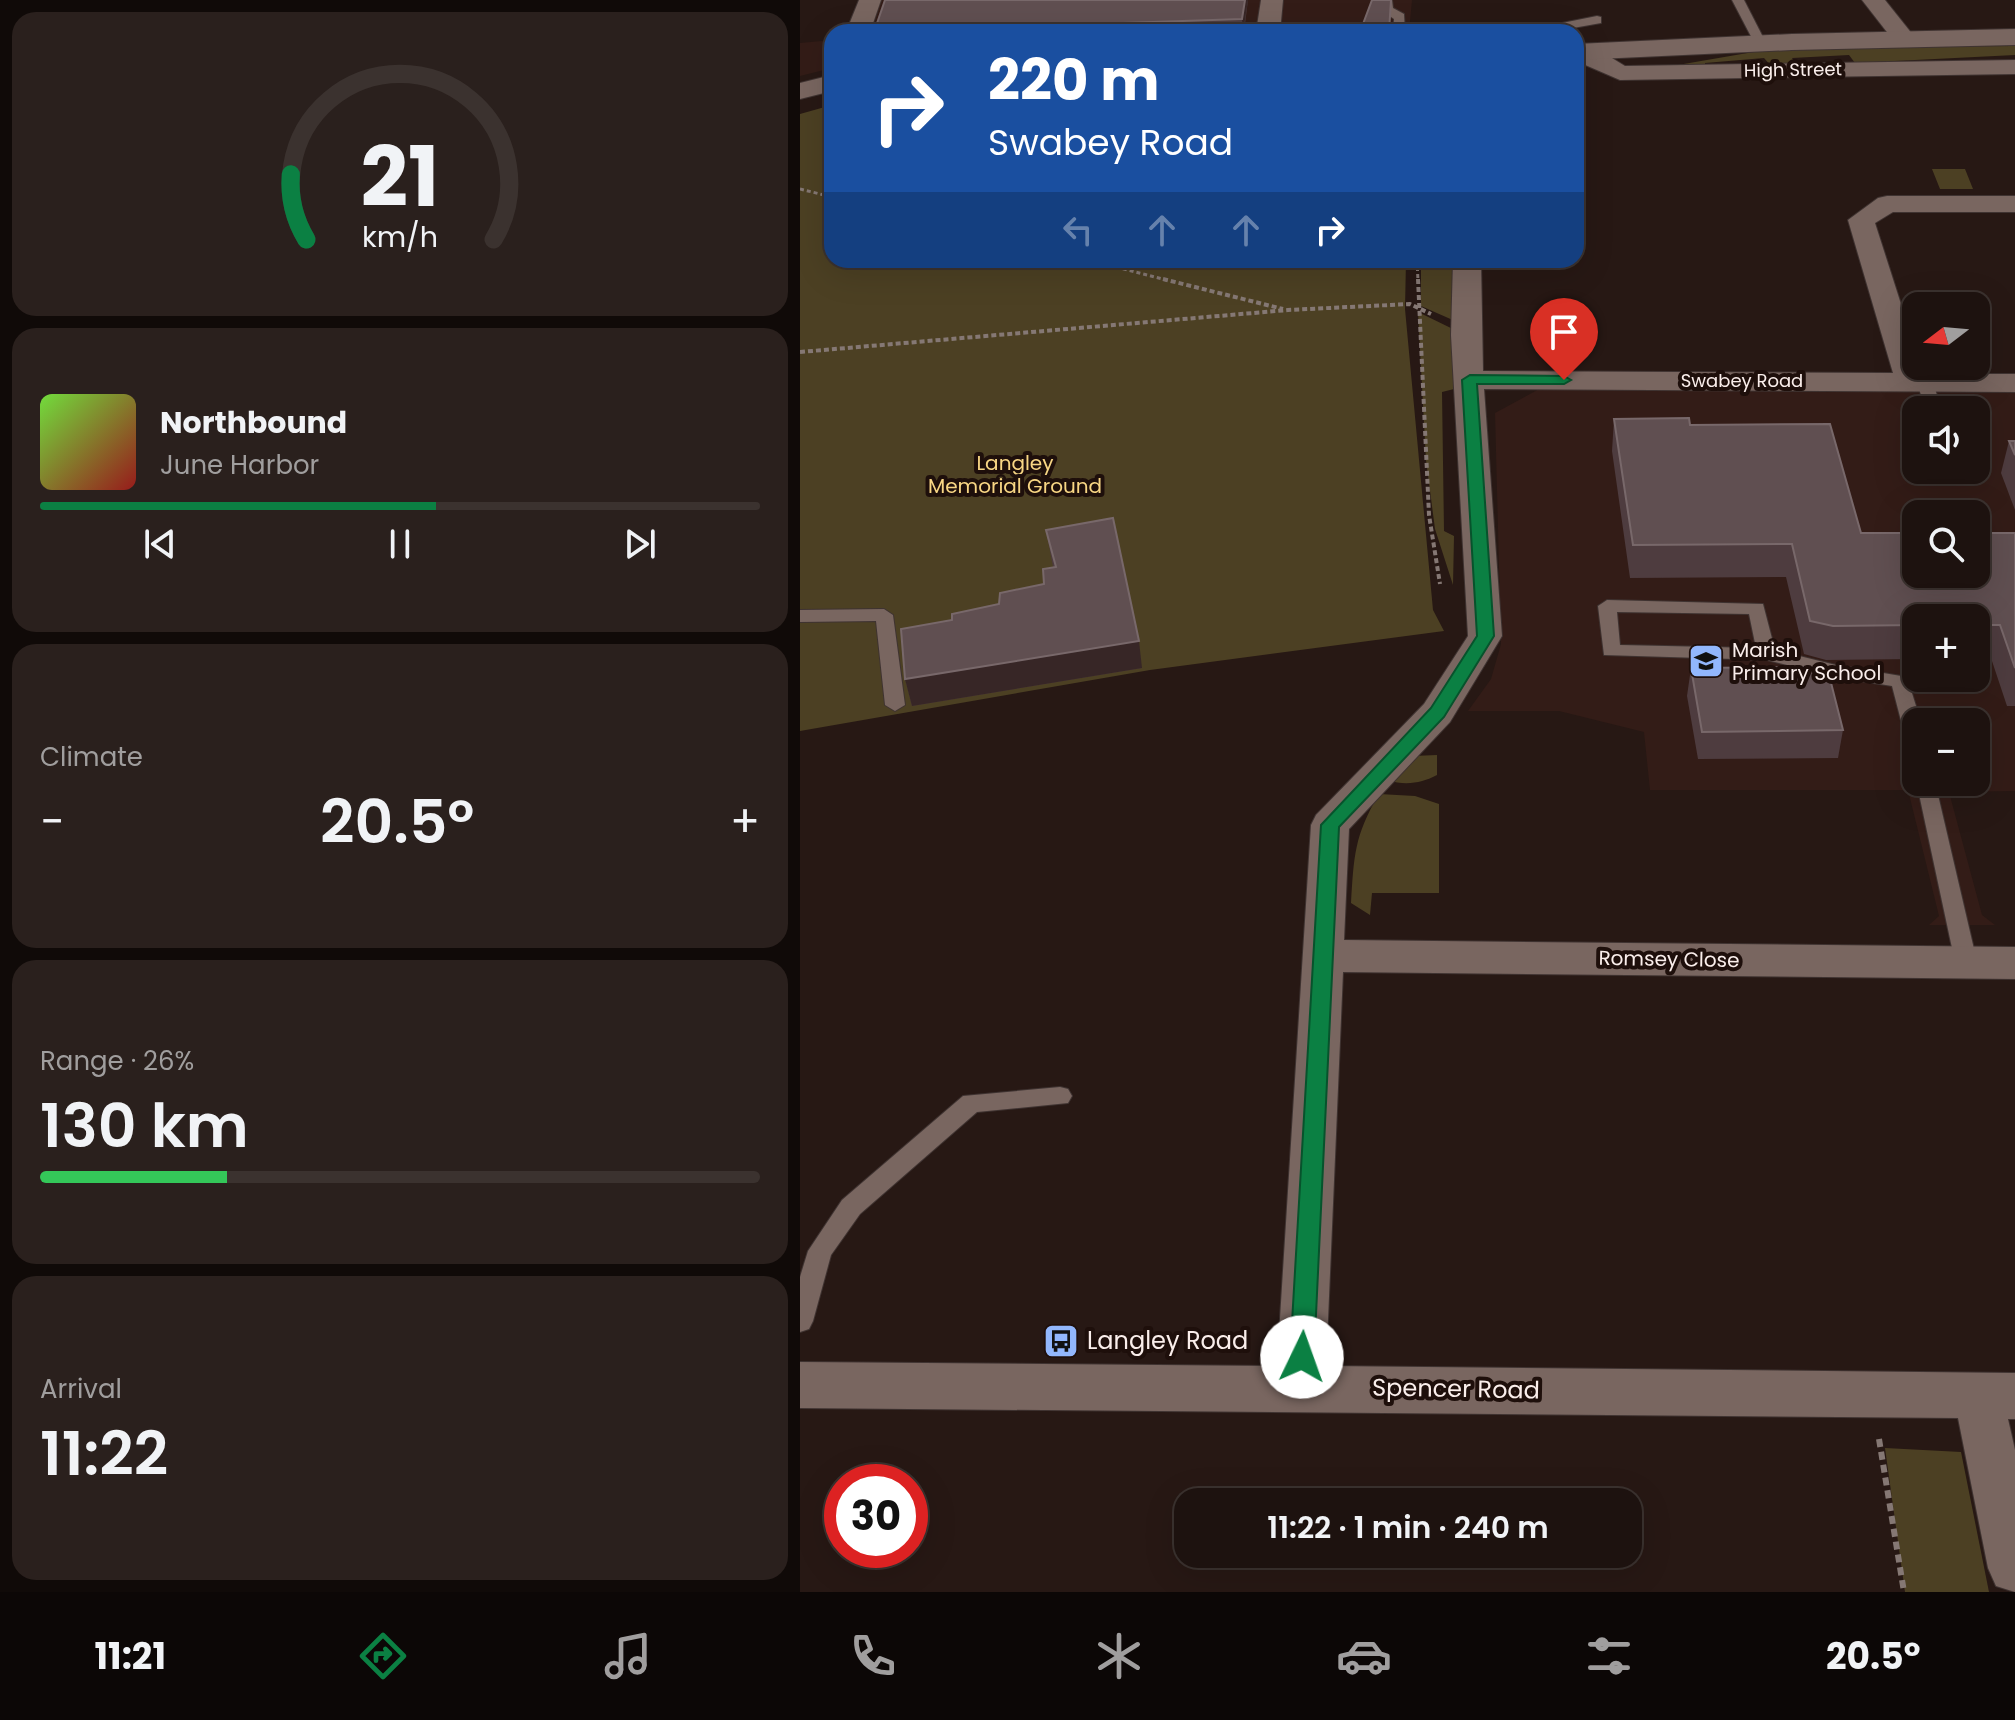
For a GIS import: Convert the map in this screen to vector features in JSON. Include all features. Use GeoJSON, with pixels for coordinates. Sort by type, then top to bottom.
{"type":"FeatureCollection","features":[{"type":"Feature","properties":{"kind":"main road","name":"High Street"},"geometry":{"type":"LineString","coordinates":[[1584,55],[1709,45],[2015,37]]}},
{"type":"Feature","properties":{"kind":"main road"},"geometry":{"type":"LineString","coordinates":[[800,91],[824,85]]}},
{"type":"Feature","properties":{"kind":"street"},"geometry":{"type":"LineString","coordinates":[[861,24],[870,0]]}},
{"type":"Feature","properties":{"kind":"street"},"geometry":{"type":"LineString","coordinates":[[1269,24],[1272,0]]}},
{"type":"Feature","properties":{"kind":"street"},"geometry":{"type":"LineString","coordinates":[[1873,0],[1905,40]]}},
{"type":"Feature","properties":{"kind":"street","name":"High Street"},"geometry":{"type":"LineString","coordinates":[[1584,55],[1620,73],[2015,67]]}},
{"type":"Feature","properties":{"kind":"street"},"geometry":{"type":"LineString","coordinates":[[1923,392],[1861,220],[1887,204],[2015,204]]}},
{"type":"Feature","properties":{"kind":"street"},"geometry":{"type":"LineString","coordinates":[[1300,1387],[1330,825],[1437,713],[1485,636],[1466,335],[1467,268]]}},
{"type":"Feature","properties":{"kind":"street","name":"Swabey Road"},"geometry":{"type":"LineString","coordinates":[[1470,380],[1923,392],[2015,383]]}},
{"type":"Feature","properties":{"kind":"street","name":"Romsey Close"},"geometry":{"type":"LineString","coordinates":[[1322,956],[2015,963]]}},
{"type":"Feature","properties":{"kind":"street","name":"Spencer Road"},"geometry":{"type":"LineString","coordinates":[[800,1385],[1300,1387],[1997,1396]]}},
{"type":"Feature","properties":{"kind":"street"},"geometry":{"type":"LineString","coordinates":[[1997,1396],[2015,1568]]}},
{"type":"Feature","properties":{"kind":"lane"},"geometry":{"type":"LineString","coordinates":[[1738,0],[1760,43]]}},
{"type":"Feature","properties":{"kind":"lane"},"geometry":{"type":"LineString","coordinates":[[1387,2],[1387,10],[1400,17],[1400,24]]}},
{"type":"Feature","properties":{"kind":"lane"},"geometry":{"type":"LineString","coordinates":[[1569,24],[1597,20]]}},
{"type":"Feature","properties":{"kind":"lane"},"geometry":{"type":"LineString","coordinates":[[1767,654],[1757,608],[1607,606],[1611,651],[1767,654],[1836,671],[1900,681],[1907,708]]}},
{"type":"Feature","properties":{"kind":"lane"},"geometry":{"type":"LineString","coordinates":[[800,616],[884,615],[895,705]]}},
{"type":"Feature","properties":{"kind":"lane"},"geometry":{"type":"LineString","coordinates":[[1928,796],[1966,962]]}},
{"type":"Feature","properties":{"kind":"lane"},"geometry":{"type":"LineString","coordinates":[[800,1321],[820,1251],[851,1207],[971,1103],[1060,1096]]}},
{"type":"Feature","properties":{"kind":"path"},"geometry":{"type":"LineString","coordinates":[[800,189],[824,195]]}},
{"type":"Feature","properties":{"kind":"path"},"geometry":{"type":"LineString","coordinates":[[1125,268],[1288,310]]}},
{"type":"Feature","properties":{"kind":"path"},"geometry":{"type":"LineString","coordinates":[[1417,268],[1429,515],[1441,592]]}},
{"type":"Feature","properties":{"kind":"path"},"geometry":{"type":"LineString","coordinates":[[800,352],[1288,310],[1410,304],[1466,335]]}},
{"type":"Feature","properties":{"kind":"path"},"geometry":{"type":"LineString","coordinates":[[1871,1393],[1904,1592]]}},
{"type":"Feature","properties":{"kind":"shaded area"},"geometry":{"type":"Polygon","coordinates":[[[879,0],[1412,0],[1410,24],[850,24],[879,0]]]}},
{"type":"Feature","properties":{"kind":"shaded area"},"geometry":{"type":"Polygon","coordinates":[[[824,41],[824,70],[800,76],[800,43],[824,41]]]}},
{"type":"Feature","properties":{"kind":"shaded area","name":"Marish Primary School"},"geometry":{"type":"Polygon","coordinates":[[[1543,387],[2015,389],[2015,791],[1990,791],[1990,708],[1902,708],[1902,790],[1650,790],[1644,732],[1559,711],[1468,711],[1491,679],[1501,644],[1495,413],[1543,387]]]}},
{"type":"Feature","properties":{"kind":"shaded area","name":"Marish Primary School"},"geometry":{"type":"Polygon","coordinates":[[[1909,796],[1950,796],[1982,915],[1995,925],[1929,925],[1939,916],[1909,796]]]}},
{"type":"Feature","properties":{"kind":"green space"},"geometry":{"type":"Polygon","coordinates":[[[2015,46],[2015,55],[1855,63],[1849,55],[1792,58],[1797,66],[1772,67],[1764,58],[1705,63],[1705,70],[1672,66],[1765,50],[1804,47],[2015,46]]]}},
{"type":"Feature","properties":{"kind":"green space","name":"Langley Memorial Ground"},"geometry":{"type":"Polygon","coordinates":[[[824,107],[824,268],[1406,268],[1405,309],[1433,610],[1444,631],[1150,670],[800,731],[800,114],[824,107]]]}},
{"type":"Feature","properties":{"kind":"green space"},"geometry":{"type":"Polygon","coordinates":[[[1932,169],[1965,169],[1973,189],[1940,189],[1932,169]]]}},
{"type":"Feature","properties":{"kind":"green space"},"geometry":{"type":"Polygon","coordinates":[[[1421,268],[1453,268],[1455,321],[1421,306],[1421,268]]]}},
{"type":"Feature","properties":{"kind":"green space"},"geometry":{"type":"Polygon","coordinates":[[[1418,312],[1457,331],[1454,389],[1442,392],[1444,531],[1454,536],[1453,585],[1435,529],[1426,460],[1418,312]]]}},
{"type":"Feature","properties":{"kind":"green space"},"geometry":{"type":"Polygon","coordinates":[[[1437,755],[1437,775],[1413,783],[1388,780],[1413,756],[1437,755]]]}},
{"type":"Feature","properties":{"kind":"green space"},"geometry":{"type":"Polygon","coordinates":[[[1379,794],[1415,796],[1439,804],[1439,893],[1372,893],[1370,915],[1351,903],[1352,887],[1360,835],[1379,794]]]}},
{"type":"Feature","properties":{"kind":"green space"},"geometry":{"type":"Polygon","coordinates":[[[1885,1448],[1961,1452],[1989,1592],[1905,1592],[1885,1448]]]}},
{"type":"Feature","properties":{"kind":"building"},"geometry":{"type":"Polygon","coordinates":[[[885,0],[1245,0],[1242,19],[1123,24],[877,24],[885,0]]]}},
{"type":"Feature","properties":{"kind":"building"},"geometry":{"type":"Polygon","coordinates":[[[1372,0],[1391,0],[1390,24],[1363,24],[1372,0]]]}},
{"type":"Feature","properties":{"kind":"building"},"geometry":{"type":"Polygon","coordinates":[[[1689,418],[1690,425],[1830,424],[1861,533],[1902,533],[1902,588],[1990,588],[1990,533],[2015,533],[2015,668],[2000,625],[1990,625],[1990,604],[1902,604],[1902,625],[1833,626],[1810,621],[1792,544],[1633,545],[1614,419],[1689,418]]]}},
{"type":"Feature","properties":{"kind":"building"},"geometry":{"type":"Polygon","coordinates":[[[2009,441],[2015,441],[2015,455],[2009,441]]]}},
{"type":"Feature","properties":{"kind":"building"},"geometry":{"type":"Polygon","coordinates":[[[1113,518],[1139,641],[905,679],[901,629],[952,620],[952,614],[999,604],[1000,593],[1044,584],[1043,569],[1056,567],[1046,530],[1113,518]]]}},
{"type":"Feature","properties":{"kind":"building"},"geometry":{"type":"Polygon","coordinates":[[[1827,667],[1843,730],[1702,732],[1691,668],[1827,667]]]}},
{"type":"Feature","properties":{"kind":"place","name":"Marish Primary School"},"geometry":{"type":"Point","coordinates":[1706,661]}},
{"type":"Feature","properties":{"kind":"place","name":"Langley Road"},"geometry":{"type":"Point","coordinates":[1061,1341]}},
{"type":"Feature","properties":{"kind":"route"},"geometry":{"type":"LineString","coordinates":[[1302,1357],[1330,825],[1437,713],[1485,636],[1470,380],[1564,380]]}}]}
